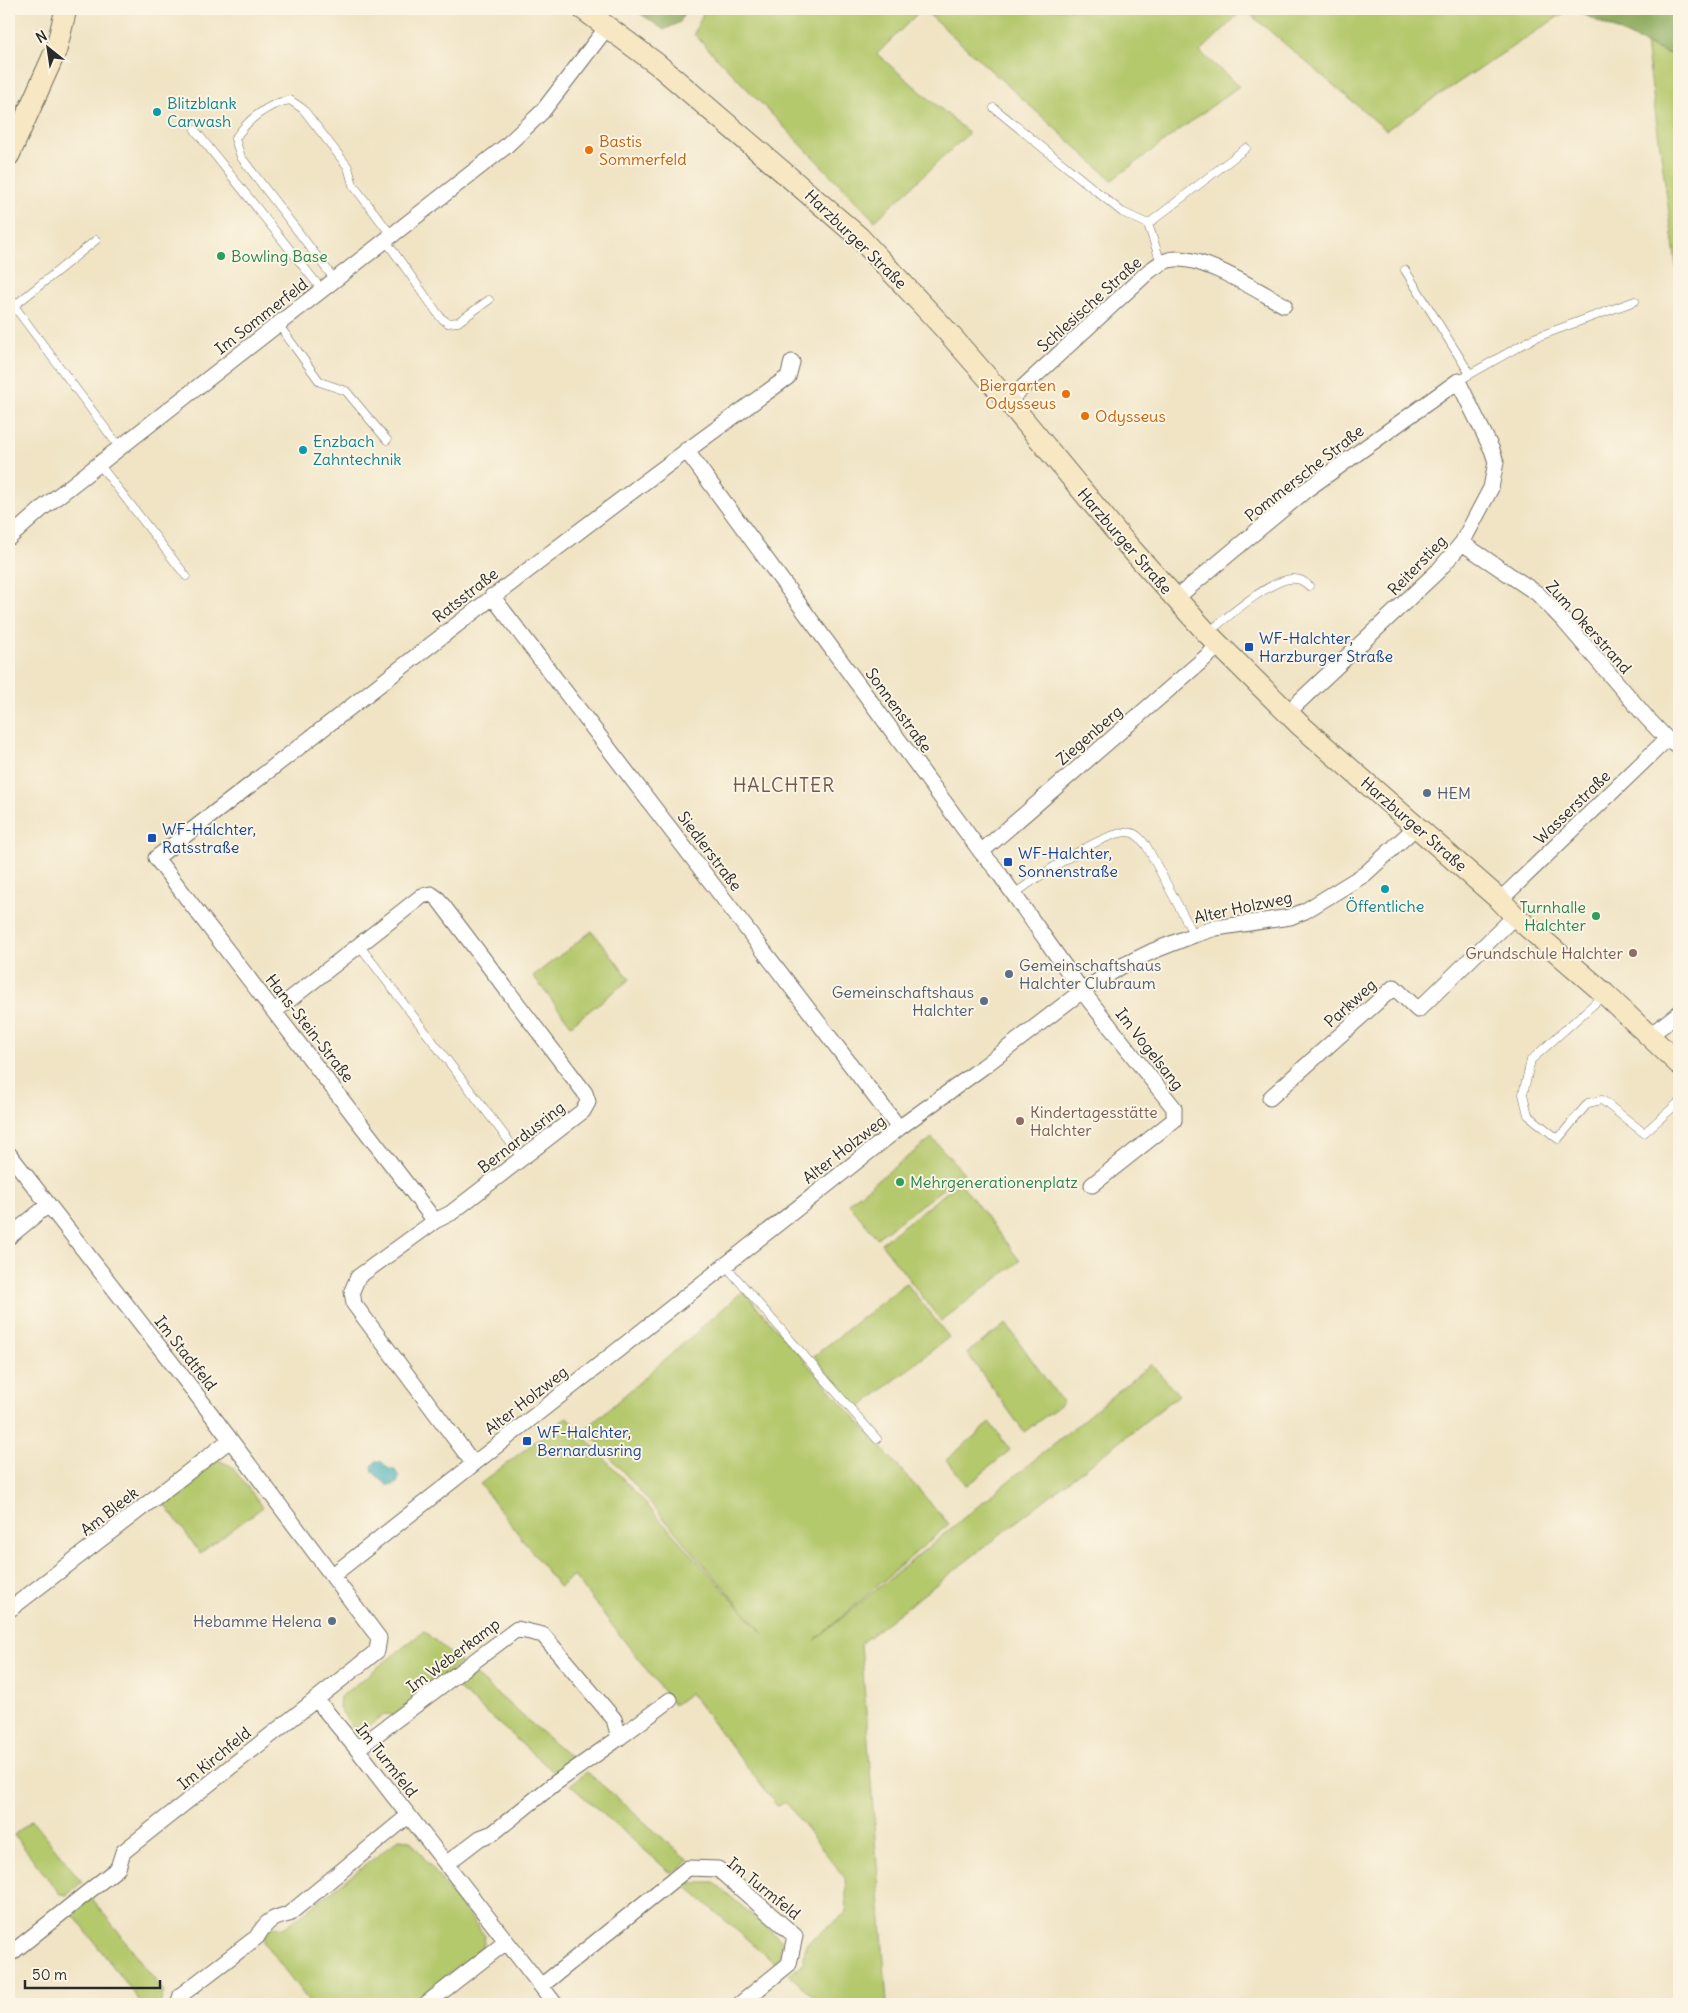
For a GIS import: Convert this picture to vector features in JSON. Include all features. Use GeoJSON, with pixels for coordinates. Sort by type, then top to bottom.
{"type":"FeatureCollection","features":[{"type":"Feature","properties":{"kind":"main road"},"geometry":{"type":"LineString","coordinates":[[9,155],[56,50],[66,9]]}},
{"type":"Feature","properties":{"kind":"main road","name":"Harzburger Straße"},"geometry":{"type":"LineString","coordinates":[[583,9],[657,64],[859,237],[944,328],[1008,401],[1123,540],[1213,639],[1287,713],[1605,994],[1679,1064]]}},
{"type":"Feature","properties":{"kind":"street","name":"Im Sommerfeld"},"geometry":{"type":"LineString","coordinates":[[9,538],[99,464],[505,147],[542,112],[608,26]]}},
{"type":"Feature","properties":{"kind":"street","name":"Schlesische Straße"},"geometry":{"type":"LineString","coordinates":[[1008,401],[1148,272],[1161,263],[1174,259],[1196,261],[1284,304]]}},
{"type":"Feature","properties":{"kind":"street","name":"Ratsstraße"},"geometry":{"type":"LineString","coordinates":[[156,858],[492,596],[686,450],[788,377],[792,362]]}},
{"type":"Feature","properties":{"kind":"street","name":"Reiterstieg"},"geometry":{"type":"LineString","coordinates":[[1287,713],[1438,571],[1462,544],[1491,488],[1496,462],[1464,377]]}},
{"type":"Feature","properties":{"kind":"street","name":"Pommersche Straße"},"geometry":{"type":"LineString","coordinates":[[1175,599],[1306,490],[1464,377]]}},
{"type":"Feature","properties":{"kind":"street","name":"Sonnenstraße"},"geometry":{"type":"LineString","coordinates":[[686,450],[981,852],[1014,894],[1082,991]]}},
{"type":"Feature","properties":{"kind":"street","name":"Zum Okerstrand"},"geometry":{"type":"LineString","coordinates":[[1462,544],[1538,594],[1564,620],[1647,718],[1673,742]]}},
{"type":"Feature","properties":{"kind":"street","name":"Siedlerstraße"},"geometry":{"type":"LineString","coordinates":[[492,596],[899,1128]]}},
{"type":"Feature","properties":{"kind":"street","name":"Ziegenberg"},"geometry":{"type":"LineString","coordinates":[[981,852],[1213,639]]}},
{"type":"Feature","properties":{"kind":"street","name":"Wasserstraße"},"geometry":{"type":"LineString","coordinates":[[1500,900],[1673,742]]}},
{"type":"Feature","properties":{"kind":"street","name":"Alter Holzweg"},"geometry":{"type":"LineString","coordinates":[[333,1575],[899,1128],[983,1067],[1082,991],[1122,966],[1153,951],[1194,935],[1216,928],[1290,916],[1305,911],[1365,874],[1416,827]]}},
{"type":"Feature","properties":{"kind":"street","name":"Hans-Stein-Straße"},"geometry":{"type":"LineString","coordinates":[[156,858],[435,1220]]}},
{"type":"Feature","properties":{"kind":"street","name":"Bernardusring"},"geometry":{"type":"LineString","coordinates":[[275,1012],[422,896],[431,894],[438,899],[509,990],[585,1093],[588,1102],[583,1111],[451,1213],[435,1220],[358,1276],[352,1290],[354,1304],[473,1463]]}},
{"type":"Feature","properties":{"kind":"street","name":"Parkweg"},"geometry":{"type":"LineString","coordinates":[[1270,1098],[1394,988],[1418,1010],[1515,916]]}},
{"type":"Feature","properties":{"kind":"street","name":"Im Vogelsang"},"geometry":{"type":"LineString","coordinates":[[1082,991],[1174,1108],[1174,1120],[1092,1185]]}},
{"type":"Feature","properties":{"kind":"street"},"geometry":{"type":"LineString","coordinates":[[1649,1036],[1679,1013]]}},
{"type":"Feature","properties":{"kind":"street","name":"Im Stadtfeld"},"geometry":{"type":"LineString","coordinates":[[9,1154],[333,1575]]}},
{"type":"Feature","properties":{"kind":"street"},"geometry":{"type":"LineString","coordinates":[[9,1237],[48,1206]]}},
{"type":"Feature","properties":{"kind":"street","name":"Am Bleek"},"geometry":{"type":"LineString","coordinates":[[9,1610],[230,1440]]}},
{"type":"Feature","properties":{"kind":"street","name":"Im Kirchfeld"},"geometry":{"type":"LineString","coordinates":[[9,1954],[118,1868],[123,1852],[378,1651],[379,1638],[333,1575]]}},
{"type":"Feature","properties":{"kind":"street","name":"Im Weberkamp"},"geometry":{"type":"LineString","coordinates":[[357,1749],[517,1629],[543,1635],[614,1719],[619,1738]]}},
{"type":"Feature","properties":{"kind":"street","name":"Im Turmfeld"},"geometry":{"type":"LineString","coordinates":[[316,1699],[555,2004]]}},
{"type":"Feature","properties":{"kind":"street"},"geometry":{"type":"LineString","coordinates":[[446,1864],[480,1838],[493,1833],[554,1784],[670,1700]]}},
{"type":"Feature","properties":{"kind":"street"},"geometry":{"type":"LineString","coordinates":[[178,2004],[181,1995],[257,1937],[263,1926],[274,1918],[289,1914],[408,1816]]}},
{"type":"Feature","properties":{"kind":"street","name":"Im Turmfeld"},"geometry":{"type":"LineString","coordinates":[[541,1986],[688,1868],[718,1869],[795,1936],[789,1964],[740,2004]]}},
{"type":"Feature","properties":{"kind":"street"},"geometry":{"type":"LineString","coordinates":[[426,2004],[506,1942]]}},
{"type":"Feature","properties":{"kind":"lane"},"geometry":{"type":"LineString","coordinates":[[335,280],[240,157],[235,139],[244,125],[275,102],[290,100],[303,109],[348,167],[353,185],[441,318],[448,323],[458,322],[489,300]]}},
{"type":"Feature","properties":{"kind":"lane"},"geometry":{"type":"LineString","coordinates":[[994,108],[1122,212],[1148,224],[1161,263]]}},
{"type":"Feature","properties":{"kind":"lane"},"geometry":{"type":"LineString","coordinates":[[195,130],[322,290]]}},
{"type":"Feature","properties":{"kind":"lane"},"geometry":{"type":"LineString","coordinates":[[1148,224],[1246,148]]}},
{"type":"Feature","properties":{"kind":"lane"},"geometry":{"type":"LineString","coordinates":[[96,240],[14,306],[120,448]]}},
{"type":"Feature","properties":{"kind":"lane"},"geometry":{"type":"LineString","coordinates":[[1405,270],[1464,377],[1534,338],[1635,301]]}},
{"type":"Feature","properties":{"kind":"lane"},"geometry":{"type":"LineString","coordinates":[[278,324],[320,382],[346,391],[387,440]]}},
{"type":"Feature","properties":{"kind":"lane"},"geometry":{"type":"LineString","coordinates":[[99,464],[186,576]]}},
{"type":"Feature","properties":{"kind":"lane"},"geometry":{"type":"LineString","coordinates":[[1213,639],[1252,598],[1284,580],[1294,578],[1303,581],[1309,586]]}},
{"type":"Feature","properties":{"kind":"lane"},"geometry":{"type":"LineString","coordinates":[[1014,894],[1079,852],[1111,836],[1122,832],[1132,832],[1146,845],[1194,935]]}},
{"type":"Feature","properties":{"kind":"lane"},"geometry":{"type":"LineString","coordinates":[[359,945],[522,1158]]}},
{"type":"Feature","properties":{"kind":"lane"},"geometry":{"type":"LineString","coordinates":[[1605,994],[1531,1060],[1523,1094],[1528,1115],[1558,1139],[1588,1103],[1602,1100],[1644,1133],[1679,1102]]}},
{"type":"Feature","properties":{"kind":"lane"},"geometry":{"type":"LineString","coordinates":[[725,1265],[878,1439]]}},
{"type":"Feature","properties":{"kind":"green space"},"geometry":{"type":"Polygon","coordinates":[[[634,9],[686,9],[680,22],[664,30],[634,9]]]}},
{"type":"Feature","properties":{"kind":"green space"},"geometry":{"type":"Polygon","coordinates":[[[705,9],[922,9],[877,54],[969,133],[875,221],[694,34],[705,9]]]}},
{"type":"Feature","properties":{"kind":"green space"},"geometry":{"type":"Polygon","coordinates":[[[923,9],[1244,9],[1200,52],[1239,86],[1112,180],[923,9]]]}},
{"type":"Feature","properties":{"kind":"green space"},"geometry":{"type":"Polygon","coordinates":[[[1244,9],[1570,9],[1386,130],[1244,9]]]}},
{"type":"Feature","properties":{"kind":"green space"},"geometry":{"type":"Polygon","coordinates":[[[1572,9],[1679,9],[1679,58],[1646,44],[1572,9]]]}},
{"type":"Feature","properties":{"kind":"green space"},"geometry":{"type":"Polygon","coordinates":[[[1646,44],[1679,58],[1679,286],[1646,44]]]}},
{"type":"Feature","properties":{"kind":"green space"},"geometry":{"type":"Polygon","coordinates":[[[592,931],[630,979],[571,1025],[533,976],[592,931]]]}},
{"type":"Feature","properties":{"kind":"green space"},"geometry":{"type":"Polygon","coordinates":[[[932,1138],[964,1173],[877,1238],[848,1203],[932,1138]]]}},
{"type":"Feature","properties":{"kind":"green space"},"geometry":{"type":"Polygon","coordinates":[[[960,1182],[1020,1261],[941,1321],[881,1243],[960,1182]]]}},
{"type":"Feature","properties":{"kind":"green space"},"geometry":{"type":"Polygon","coordinates":[[[906,1283],[949,1337],[857,1410],[814,1356],[906,1283]]]}},
{"type":"Feature","properties":{"kind":"green space"},"geometry":{"type":"Polygon","coordinates":[[[743,1291],[949,1524],[815,1640],[1151,1364],[1179,1395],[861,1643],[887,2004],[822,2004],[789,1975],[803,1964],[806,1944],[847,1912],[845,1878],[785,1801],[777,1806],[690,1693],[674,1705],[574,1576],[559,1587],[480,1484],[567,1417],[764,1634],[586,1429],[743,1291]]]}},
{"type":"Feature","properties":{"kind":"green space"},"geometry":{"type":"Polygon","coordinates":[[[1006,1324],[1063,1403],[1024,1432],[967,1353],[1006,1324]]]}},
{"type":"Feature","properties":{"kind":"green space"},"geometry":{"type":"Polygon","coordinates":[[[990,1423],[1010,1450],[967,1486],[946,1460],[990,1423]]]}},
{"type":"Feature","properties":{"kind":"green space"},"geometry":{"type":"Polygon","coordinates":[[[216,1459],[231,1466],[263,1507],[200,1553],[162,1500],[216,1459]]]}},
{"type":"Feature","properties":{"kind":"green space"},"geometry":{"type":"Polygon","coordinates":[[[424,1631],[461,1663],[395,1715],[385,1714],[365,1729],[353,1728],[339,1708],[340,1697],[424,1631]]]}},
{"type":"Feature","properties":{"kind":"green space"},"geometry":{"type":"Polygon","coordinates":[[[472,1672],[577,1763],[556,1774],[458,1688],[458,1682],[472,1672]]]}},
{"type":"Feature","properties":{"kind":"green space"},"geometry":{"type":"Polygon","coordinates":[[[587,1772],[689,1861],[672,1874],[570,1785],[587,1772]]]}},
{"type":"Feature","properties":{"kind":"green space"},"geometry":{"type":"Polygon","coordinates":[[[32,1820],[82,1882],[67,1895],[60,1894],[14,1835],[32,1820]]]}},
{"type":"Feature","properties":{"kind":"green space"},"geometry":{"type":"Polygon","coordinates":[[[399,1839],[410,1840],[485,1936],[483,1947],[425,1992],[425,1998],[417,2004],[311,2004],[264,1943],[265,1932],[273,1926],[284,1928],[399,1839]]]}},
{"type":"Feature","properties":{"kind":"green space"},"geometry":{"type":"Polygon","coordinates":[[[682,1883],[715,1883],[782,1941],[778,1966],[682,1883]]]}},
{"type":"Feature","properties":{"kind":"green space"},"geometry":{"type":"Polygon","coordinates":[[[91,1897],[164,1992],[160,2004],[142,2004],[71,1912],[91,1897]]]}},
{"type":"Feature","properties":{"kind":"water"},"geometry":{"type":"Polygon","coordinates":[[[376,1461],[381,1461],[389,1469],[395,1470],[399,1477],[397,1483],[387,1485],[373,1472],[372,1466],[376,1461]]]}},
{"type":"Feature","properties":{"kind":"place","name":"Blitzblank Carwash"},"geometry":{"type":"Point","coordinates":[157,112]}},
{"type":"Feature","properties":{"kind":"place","name":"Bastis Sommerfeld"},"geometry":{"type":"Point","coordinates":[589,150]}},
{"type":"Feature","properties":{"kind":"place","name":"Bowling Base"},"geometry":{"type":"Point","coordinates":[221,256]}},
{"type":"Feature","properties":{"kind":"place","name":"Biergarten Odysseus"},"geometry":{"type":"Point","coordinates":[1066,394]}},
{"type":"Feature","properties":{"kind":"place","name":"Odysseus"},"geometry":{"type":"Point","coordinates":[1085,416]}},
{"type":"Feature","properties":{"kind":"place","name":"Enzbach Zahntechnik"},"geometry":{"type":"Point","coordinates":[303,450]}},
{"type":"Feature","properties":{"kind":"place","name":"WF-Halchter, Harzburger Straße"},"geometry":{"type":"Point","coordinates":[1249,647]}},
{"type":"Feature","properties":{"kind":"place","name":"HEM"},"geometry":{"type":"Point","coordinates":[1427,793]}},
{"type":"Feature","properties":{"kind":"place","name":"WF-Halchter, Ratsstraße"},"geometry":{"type":"Point","coordinates":[152,838]}},
{"type":"Feature","properties":{"kind":"place","name":"WF-Halchter, Sonnenstraße"},"geometry":{"type":"Point","coordinates":[1008,862]}},
{"type":"Feature","properties":{"kind":"place","name":"Öffentliche"},"geometry":{"type":"Point","coordinates":[1385,889]}},
{"type":"Feature","properties":{"kind":"place","name":"Turnhalle Halchter"},"geometry":{"type":"Point","coordinates":[1596,916]}},
{"type":"Feature","properties":{"kind":"place","name":"Grundschule Halchter"},"geometry":{"type":"Point","coordinates":[1633,953]}},
{"type":"Feature","properties":{"kind":"place","name":"Gemeinschaftshaus Halchter Clubraum"},"geometry":{"type":"Point","coordinates":[1009,974]}},
{"type":"Feature","properties":{"kind":"place","name":"Gemeinschaftshaus Halchter"},"geometry":{"type":"Point","coordinates":[984,1001]}},
{"type":"Feature","properties":{"kind":"place","name":"Kindertagesstätte Halchter"},"geometry":{"type":"Point","coordinates":[1020,1121]}},
{"type":"Feature","properties":{"kind":"place","name":"Mehrgenerationenplatz"},"geometry":{"type":"Point","coordinates":[900,1182]}},
{"type":"Feature","properties":{"kind":"place","name":"WF-Halchter, Bernardusring"},"geometry":{"type":"Point","coordinates":[527,1441]}},
{"type":"Feature","properties":{"kind":"place","name":"Hebamme Helena"},"geometry":{"type":"Point","coordinates":[332,1621]}},
{"type":"Feature","properties":{"kind":"district","name":"HALCHTER"},"geometry":{"type":"Point","coordinates":[784,785]}}]}
